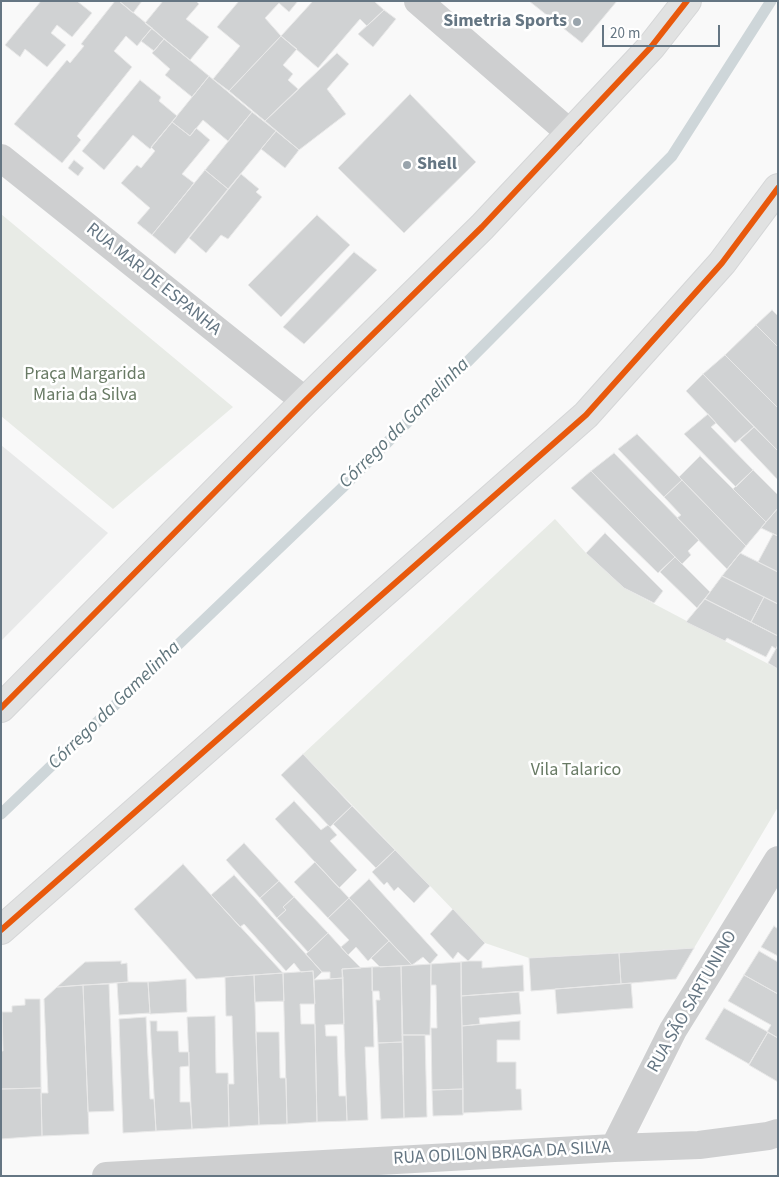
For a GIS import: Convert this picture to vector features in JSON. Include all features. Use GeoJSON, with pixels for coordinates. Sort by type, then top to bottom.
{"type":"FeatureCollection","features":[{"type":"Feature","properties":{"kind":"main road"},"geometry":{"type":"LineString","coordinates":[[1,708],[305,401],[482,227],[651,47],[687,1]]}},
{"type":"Feature","properties":{"kind":"main road"},"geometry":{"type":"LineString","coordinates":[[1,930],[586,414],[722,263],[778,188]]}},
{"type":"Feature","properties":{"kind":"street"},"geometry":{"type":"LineString","coordinates":[[418,1],[571,134]]}},
{"type":"Feature","properties":{"kind":"street","name":"RUA MAR DE ESPANHA"},"geometry":{"type":"LineString","coordinates":[[1,158],[305,401]]}},
{"type":"Feature","properties":{"kind":"street","name":"RUA SÃO SARTUNINO"},"geometry":{"type":"LineString","coordinates":[[614,1148],[673,1030],[778,860]]}},
{"type":"Feature","properties":{"kind":"street","name":"RUA ODILON BRAGA DA SILVA"},"geometry":{"type":"LineString","coordinates":[[106,1176],[699,1145],[778,1133]]}},
{"type":"Feature","properties":{"kind":"shaded area"},"geometry":{"type":"Polygon","coordinates":[[[1,445],[108,533],[1,641],[1,445]]]}},
{"type":"Feature","properties":{"kind":"green space","name":"Praça Margarida Maria da Silva"},"geometry":{"type":"Polygon","coordinates":[[[1,214],[233,407],[113,509],[1,416],[1,214]]]}},
{"type":"Feature","properties":{"kind":"green space","name":"Vila Talarico"},"geometry":{"type":"Polygon","coordinates":[[[555,519],[586,553],[624,588],[778,669],[778,807],[694,948],[529,958],[485,943],[303,754],[555,519]]]}},
{"type":"Feature","properties":{"kind":"building"},"geometry":{"type":"Polygon","coordinates":[[[41,1],[77,1],[92,13],[72,37],[57,25],[51,33],[66,45],[47,67],[25,49],[20,57],[5,45],[41,1]]]}},
{"type":"Feature","properties":{"kind":"building"},"geometry":{"type":"Polygon","coordinates":[[[115,1],[119,1],[152,28],[137,46],[126,36],[114,51],[132,67],[77,136],[81,140],[62,163],[14,124],[67,60],[70,63],[84,46],[81,44],[115,1]]]}},
{"type":"Feature","properties":{"kind":"building"},"geometry":{"type":"Polygon","coordinates":[[[119,1],[142,1],[133,13],[119,1]]]}},
{"type":"Feature","properties":{"kind":"building"},"geometry":{"type":"Polygon","coordinates":[[[163,1],[196,1],[199,4],[186,19],[209,37],[190,60],[145,23],[163,1]]]}},
{"type":"Feature","properties":{"kind":"building"},"geometry":{"type":"Polygon","coordinates":[[[239,1],[298,1],[289,12],[279,3],[265,18],[281,36],[229,91],[213,79],[240,46],[217,27],[239,1]]]}},
{"type":"Feature","properties":{"kind":"building"},"geometry":{"type":"Polygon","coordinates":[[[313,1],[374,1],[384,10],[367,26],[360,19],[318,68],[281,36],[313,1]]]}},
{"type":"Feature","properties":{"kind":"building","name":"Simetria Sports"},"geometry":{"type":"Polygon","coordinates":[[[529,1],[617,1],[582,43],[529,1]]]}},
{"type":"Feature","properties":{"kind":"building"},"geometry":{"type":"Polygon","coordinates":[[[384,10],[396,19],[373,47],[358,34],[384,10]]]}},
{"type":"Feature","properties":{"kind":"building"},"geometry":{"type":"Polygon","coordinates":[[[152,28],[164,39],[154,51],[141,41],[152,28]]]}},
{"type":"Feature","properties":{"kind":"building"},"geometry":{"type":"Polygon","coordinates":[[[281,36],[297,49],[283,65],[293,74],[288,80],[298,89],[265,121],[229,91],[281,36]]]}},
{"type":"Feature","properties":{"kind":"building"},"geometry":{"type":"Polygon","coordinates":[[[164,39],[209,76],[192,97],[165,75],[170,69],[152,53],[164,39]]]}},
{"type":"Feature","properties":{"kind":"building"},"geometry":{"type":"Polygon","coordinates":[[[337,53],[349,64],[327,89],[346,114],[299,150],[265,121],[337,53]]]}},
{"type":"Feature","properties":{"kind":"building"},"geometry":{"type":"Polygon","coordinates":[[[209,76],[252,112],[228,141],[203,120],[190,136],[172,122],[209,76]]]}},
{"type":"Feature","properties":{"kind":"building"},"geometry":{"type":"Polygon","coordinates":[[[140,80],[161,97],[159,101],[177,116],[150,149],[133,135],[104,170],[82,151],[140,80]]]}},
{"type":"Feature","properties":{"kind":"building","name":"Shell"},"geometry":{"type":"Polygon","coordinates":[[[410,94],[476,162],[404,233],[338,168],[410,94]]]}},
{"type":"Feature","properties":{"kind":"building"},"geometry":{"type":"Polygon","coordinates":[[[252,112],[276,131],[228,189],[205,170],[252,112]]]}},
{"type":"Feature","properties":{"kind":"building"},"geometry":{"type":"Polygon","coordinates":[[[172,122],[190,136],[196,128],[210,140],[182,174],[194,183],[152,235],[137,223],[150,208],[121,183],[137,165],[141,168],[155,151],[151,147],[172,122]]]}},
{"type":"Feature","properties":{"kind":"building"},"geometry":{"type":"Polygon","coordinates":[[[276,131],[299,150],[285,168],[261,149],[276,131]]]}},
{"type":"Feature","properties":{"kind":"building"},"geometry":{"type":"Polygon","coordinates":[[[74,160],[84,168],[78,176],[68,168],[74,160]]]}},
{"type":"Feature","properties":{"kind":"building"},"geometry":{"type":"Polygon","coordinates":[[[205,170],[228,189],[175,254],[152,235],[205,170]]]}},
{"type":"Feature","properties":{"kind":"building"},"geometry":{"type":"Polygon","coordinates":[[[241,174],[259,189],[256,192],[262,197],[228,239],[221,235],[206,253],[189,238],[241,174]]]}},
{"type":"Feature","properties":{"kind":"building"},"geometry":{"type":"Polygon","coordinates":[[[317,215],[350,245],[281,317],[248,285],[317,215]]]}},
{"type":"Feature","properties":{"kind":"building"},"geometry":{"type":"Polygon","coordinates":[[[354,252],[377,270],[304,344],[283,327],[354,252]]]}},
{"type":"Feature","properties":{"kind":"building"},"geometry":{"type":"Polygon","coordinates":[[[772,310],[778,316],[778,347],[756,325],[772,310]]]}},
{"type":"Feature","properties":{"kind":"building"},"geometry":{"type":"Polygon","coordinates":[[[756,325],[778,347],[778,408],[725,355],[756,325]]]}},
{"type":"Feature","properties":{"kind":"building"},"geometry":{"type":"Polygon","coordinates":[[[725,355],[778,408],[778,451],[703,374],[725,355]]]}},
{"type":"Feature","properties":{"kind":"building"},"geometry":{"type":"Polygon","coordinates":[[[703,374],[754,427],[735,443],[686,391],[703,374]]]}},
{"type":"Feature","properties":{"kind":"building"},"geometry":{"type":"Polygon","coordinates":[[[708,414],[716,423],[711,427],[753,470],[736,487],[684,434],[708,414]]]}},
{"type":"Feature","properties":{"kind":"building"},"geometry":{"type":"Polygon","coordinates":[[[754,427],[778,451],[778,480],[740,440],[754,427]]]}},
{"type":"Feature","properties":{"kind":"building"},"geometry":{"type":"Polygon","coordinates":[[[637,434],[682,480],[664,497],[618,449],[637,434]]]}},
{"type":"Feature","properties":{"kind":"building"},"geometry":{"type":"Polygon","coordinates":[[[614,453],[699,540],[688,551],[691,555],[682,564],[591,471],[614,453]]]}},
{"type":"Feature","properties":{"kind":"building"},"geometry":{"type":"Polygon","coordinates":[[[700,456],[766,522],[746,546],[679,477],[700,456]]]}},
{"type":"Feature","properties":{"kind":"building"},"geometry":{"type":"Polygon","coordinates":[[[753,470],[778,495],[778,508],[766,522],[733,489],[753,470]]]}},
{"type":"Feature","properties":{"kind":"building"},"geometry":{"type":"Polygon","coordinates":[[[591,471],[675,557],[658,573],[571,488],[591,471]]]}},
{"type":"Feature","properties":{"kind":"building"},"geometry":{"type":"Polygon","coordinates":[[[682,480],[746,546],[727,569],[677,518],[681,515],[664,497],[682,480]]]}},
{"type":"Feature","properties":{"kind":"building"},"geometry":{"type":"Polygon","coordinates":[[[778,508],[778,536],[761,528],[778,508]]]}},
{"type":"Feature","properties":{"kind":"building"},"geometry":{"type":"Polygon","coordinates":[[[605,533],[663,591],[654,603],[624,588],[586,553],[605,533]]]}},
{"type":"Feature","properties":{"kind":"building"},"geometry":{"type":"Polygon","coordinates":[[[773,534],[778,536],[778,572],[758,562],[773,534]]]}},
{"type":"Feature","properties":{"kind":"building"},"geometry":{"type":"Polygon","coordinates":[[[740,553],[778,572],[778,604],[722,576],[740,553]]]}},
{"type":"Feature","properties":{"kind":"building"},"geometry":{"type":"Polygon","coordinates":[[[675,557],[710,592],[697,608],[660,572],[675,557]]]}},
{"type":"Feature","properties":{"kind":"building"},"geometry":{"type":"Polygon","coordinates":[[[722,576],[764,597],[751,622],[705,599],[722,576]]]}},
{"type":"Feature","properties":{"kind":"building"},"geometry":{"type":"Polygon","coordinates":[[[764,597],[778,604],[778,636],[751,622],[764,597]]]}},
{"type":"Feature","properties":{"kind":"building"},"geometry":{"type":"Polygon","coordinates":[[[705,599],[778,636],[776,649],[772,646],[766,657],[727,638],[725,641],[686,622],[705,599]]]}},
{"type":"Feature","properties":{"kind":"building"},"geometry":{"type":"Polygon","coordinates":[[[778,645],[778,669],[768,663],[778,645]]]}},
{"type":"Feature","properties":{"kind":"building"},"geometry":{"type":"Polygon","coordinates":[[[303,754],[352,806],[330,827],[281,775],[303,754]]]}},
{"type":"Feature","properties":{"kind":"building"},"geometry":{"type":"Polygon","coordinates":[[[294,801],[321,830],[328,825],[337,835],[330,841],[357,870],[339,888],[275,819],[294,801]]]}},
{"type":"Feature","properties":{"kind":"building"},"geometry":{"type":"Polygon","coordinates":[[[352,806],[395,850],[376,868],[333,824],[352,806]]]}},
{"type":"Feature","properties":{"kind":"building"},"geometry":{"type":"Polygon","coordinates":[[[244,843],[279,881],[260,898],[226,860],[244,843]]]}},
{"type":"Feature","properties":{"kind":"building"},"geometry":{"type":"Polygon","coordinates":[[[395,850],[430,886],[414,903],[398,887],[394,891],[387,882],[384,885],[372,872],[395,850]]]}},
{"type":"Feature","properties":{"kind":"building"},"geometry":{"type":"Polygon","coordinates":[[[315,862],[349,898],[328,918],[294,882],[315,862]]]}},
{"type":"Feature","properties":{"kind":"building"},"geometry":{"type":"Polygon","coordinates":[[[183,864],[283,973],[196,979],[134,909],[183,864]]]}},
{"type":"Feature","properties":{"kind":"building"},"geometry":{"type":"Polygon","coordinates":[[[234,875],[322,972],[314,980],[313,971],[301,972],[294,963],[286,971],[244,924],[240,927],[211,895],[234,875]]]}},
{"type":"Feature","properties":{"kind":"building"},"geometry":{"type":"Polygon","coordinates":[[[369,879],[438,955],[430,964],[423,957],[412,965],[349,898],[369,879]]]}},
{"type":"Feature","properties":{"kind":"building"},"geometry":{"type":"Polygon","coordinates":[[[279,881],[294,897],[283,907],[286,910],[277,918],[260,898],[279,881]]]}},
{"type":"Feature","properties":{"kind":"building"},"geometry":{"type":"Polygon","coordinates":[[[294,897],[328,933],[308,952],[277,918],[286,910],[283,907],[294,897]]]}},
{"type":"Feature","properties":{"kind":"building"},"geometry":{"type":"Polygon","coordinates":[[[349,898],[389,941],[368,961],[356,947],[348,955],[341,947],[349,940],[328,918],[349,898]]]}},
{"type":"Feature","properties":{"kind":"building"},"geometry":{"type":"Polygon","coordinates":[[[453,909],[485,943],[468,961],[458,952],[453,959],[430,934],[453,909]]]}},
{"type":"Feature","properties":{"kind":"building"},"geometry":{"type":"Polygon","coordinates":[[[774,926],[778,929],[778,956],[761,947],[774,926]]]}},
{"type":"Feature","properties":{"kind":"building"},"geometry":{"type":"Polygon","coordinates":[[[328,933],[361,968],[342,969],[343,978],[330,979],[330,972],[322,972],[306,954],[328,933]]]}},
{"type":"Feature","properties":{"kind":"building"},"geometry":{"type":"Polygon","coordinates":[[[389,941],[412,965],[380,967],[371,958],[389,941]]]}},
{"type":"Feature","properties":{"kind":"building"},"geometry":{"type":"Polygon","coordinates":[[[694,948],[676,979],[621,984],[619,953],[694,948]]]}},
{"type":"Feature","properties":{"kind":"building"},"geometry":{"type":"Polygon","coordinates":[[[759,951],[778,962],[778,994],[744,975],[759,951]]]}},
{"type":"Feature","properties":{"kind":"building"},"geometry":{"type":"Polygon","coordinates":[[[619,953],[621,984],[531,991],[529,958],[619,953]]]}},
{"type":"Feature","properties":{"kind":"building"},"geometry":{"type":"Polygon","coordinates":[[[121,961],[121,964],[127,963],[128,982],[57,987],[85,962],[121,961]]]}},
{"type":"Feature","properties":{"kind":"building"},"geometry":{"type":"Polygon","coordinates":[[[482,961],[482,968],[523,965],[524,991],[461,996],[461,962],[482,961]]]}},
{"type":"Feature","properties":{"kind":"building"},"geometry":{"type":"Polygon","coordinates":[[[461,962],[463,1089],[432,1090],[431,1028],[437,1028],[436,985],[431,985],[431,964],[461,962]]]}},
{"type":"Feature","properties":{"kind":"building"},"geometry":{"type":"Polygon","coordinates":[[[431,964],[430,1035],[402,1035],[401,966],[431,964]]]}},
{"type":"Feature","properties":{"kind":"building"},"geometry":{"type":"Polygon","coordinates":[[[401,966],[403,1042],[378,1043],[376,1000],[380,1000],[379,991],[372,991],[372,967],[401,966]]]}},
{"type":"Feature","properties":{"kind":"building"},"geometry":{"type":"Polygon","coordinates":[[[372,967],[374,1047],[365,1047],[368,1120],[347,1121],[342,969],[372,967]]]}},
{"type":"Feature","properties":{"kind":"building"},"geometry":{"type":"Polygon","coordinates":[[[313,971],[315,1004],[300,1004],[301,1024],[315,1024],[317,1122],[287,1124],[283,973],[313,971]]]}},
{"type":"Feature","properties":{"kind":"building"},"geometry":{"type":"Polygon","coordinates":[[[283,973],[284,1001],[255,1002],[254,975],[283,973]]]}},
{"type":"Feature","properties":{"kind":"building"},"geometry":{"type":"Polygon","coordinates":[[[254,975],[259,1125],[229,1127],[228,1084],[234,1084],[232,1016],[226,1016],[225,977],[254,975]]]}},
{"type":"Feature","properties":{"kind":"building"},"geometry":{"type":"Polygon","coordinates":[[[744,975],[778,994],[778,1038],[767,1032],[771,1025],[728,1001],[744,975]]]}},
{"type":"Feature","properties":{"kind":"building"},"geometry":{"type":"Polygon","coordinates":[[[343,978],[344,1024],[325,1025],[326,1036],[337,1036],[339,1096],[346,1096],[347,1121],[317,1122],[314,980],[343,978]]]}},
{"type":"Feature","properties":{"kind":"building"},"geometry":{"type":"Polygon","coordinates":[[[186,979],[187,1012],[150,1014],[148,982],[186,979]]]}},
{"type":"Feature","properties":{"kind":"building"},"geometry":{"type":"Polygon","coordinates":[[[148,982],[150,1013],[119,1015],[117,983],[148,982]]]}},
{"type":"Feature","properties":{"kind":"building"},"geometry":{"type":"Polygon","coordinates":[[[631,983],[633,1008],[557,1014],[555,989],[631,983]]]}},
{"type":"Feature","properties":{"kind":"building"},"geometry":{"type":"Polygon","coordinates":[[[109,984],[114,1111],[88,1112],[83,985],[109,984]]]}},
{"type":"Feature","properties":{"kind":"building"},"geometry":{"type":"Polygon","coordinates":[[[83,985],[89,1134],[42,1136],[41,1093],[48,1093],[44,999],[57,987],[83,985]]]}},
{"type":"Feature","properties":{"kind":"building"},"geometry":{"type":"Polygon","coordinates":[[[519,992],[521,1014],[479,1018],[480,1024],[462,1026],[461,996],[519,992]]]}},
{"type":"Feature","properties":{"kind":"building"},"geometry":{"type":"Polygon","coordinates":[[[25,999],[40,999],[41,1088],[1,1089],[1,1051],[3,1051],[2,1012],[12,1012],[12,1006],[25,1005],[25,999]]]}},
{"type":"Feature","properties":{"kind":"building"},"geometry":{"type":"Polygon","coordinates":[[[724,1008],[768,1032],[749,1064],[705,1039],[724,1008]]]}},
{"type":"Feature","properties":{"kind":"building"},"geometry":{"type":"Polygon","coordinates":[[[215,1016],[216,1073],[228,1073],[229,1127],[192,1129],[187,1017],[215,1016]]]}},
{"type":"Feature","properties":{"kind":"building"},"geometry":{"type":"Polygon","coordinates":[[[146,1017],[150,1099],[154,1099],[156,1131],[123,1133],[119,1019],[146,1017]]]}},
{"type":"Feature","properties":{"kind":"building"},"geometry":{"type":"Polygon","coordinates":[[[150,1021],[157,1021],[157,1031],[178,1031],[179,1052],[189,1052],[189,1066],[180,1067],[180,1102],[190,1102],[192,1129],[156,1131],[150,1021]]]}},
{"type":"Feature","properties":{"kind":"building"},"geometry":{"type":"Polygon","coordinates":[[[520,1021],[520,1040],[497,1040],[497,1062],[516,1062],[516,1089],[521,1089],[522,1110],[463,1113],[462,1026],[520,1021]]]}},
{"type":"Feature","properties":{"kind":"building"},"geometry":{"type":"Polygon","coordinates":[[[256,1032],[279,1032],[280,1078],[286,1078],[287,1124],[259,1125],[256,1032]]]}},
{"type":"Feature","properties":{"kind":"building"},"geometry":{"type":"Polygon","coordinates":[[[768,1032],[778,1038],[778,1082],[749,1065],[768,1032]]]}},
{"type":"Feature","properties":{"kind":"building"},"geometry":{"type":"Polygon","coordinates":[[[402,1035],[425,1035],[427,1117],[404,1118],[402,1035]]]}},
{"type":"Feature","properties":{"kind":"building"},"geometry":{"type":"Polygon","coordinates":[[[403,1042],[404,1118],[381,1119],[378,1043],[403,1042]]]}},
{"type":"Feature","properties":{"kind":"building"},"geometry":{"type":"Polygon","coordinates":[[[41,1088],[42,1136],[1,1139],[1,1089],[41,1088]]]}},
{"type":"Feature","properties":{"kind":"building"},"geometry":{"type":"Polygon","coordinates":[[[463,1089],[463,1115],[433,1116],[432,1090],[463,1089]]]}},
{"type":"Feature","properties":{"kind":"waterway","name":"Córrego da Gamelinha"},"geometry":{"type":"LineString","coordinates":[[1,814],[342,488],[672,156],[771,1]]}},
{"type":"Feature","properties":{"kind":"cycle path"},"geometry":{"type":"LineString","coordinates":[[1,708],[305,401],[482,227],[651,47],[687,1]]}},
{"type":"Feature","properties":{"kind":"cycle path"},"geometry":{"type":"LineString","coordinates":[[1,930],[586,415],[722,263],[778,188]]}},
{"type":"Feature","properties":{"kind":"place","name":"Simetria Sports"},"geometry":{"type":"Point","coordinates":[577,22]}},
{"type":"Feature","properties":{"kind":"place","name":"Shell"},"geometry":{"type":"Point","coordinates":[407,165]}}]}
